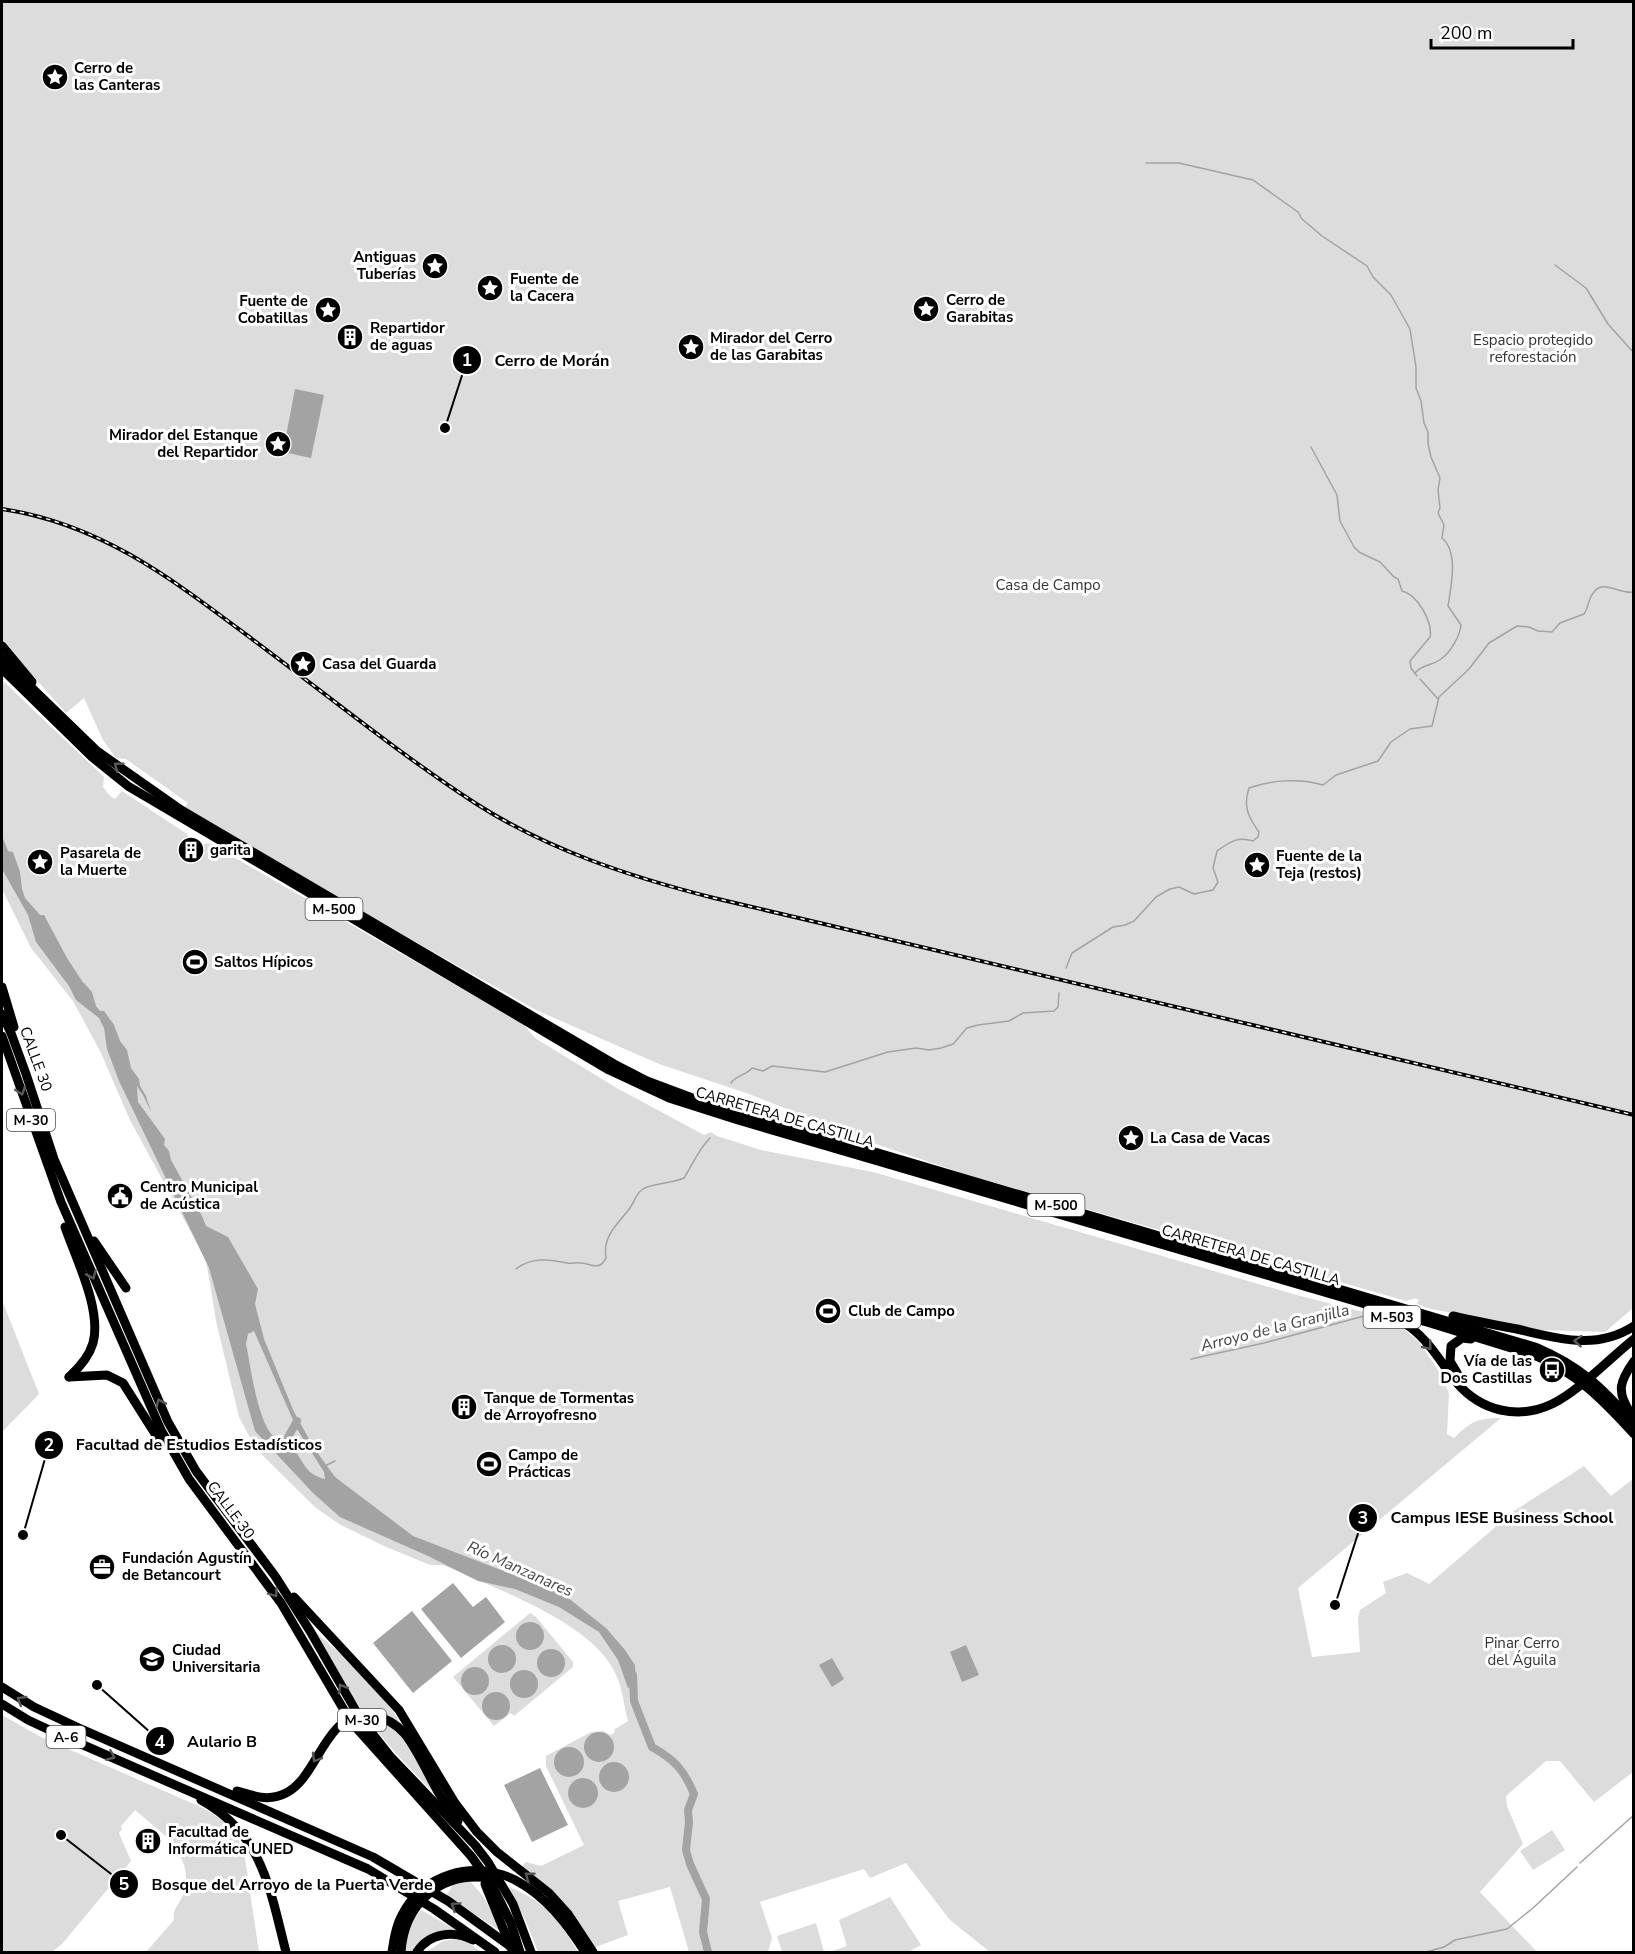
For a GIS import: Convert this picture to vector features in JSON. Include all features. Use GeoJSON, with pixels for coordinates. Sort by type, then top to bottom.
{"type":"FeatureCollection","features":[{"type":"Feature","properties":{"kind":"highway"},"geometry":{"type":"LineString","coordinates":[[2,646],[75,731]]}},
{"type":"Feature","properties":{"kind":"highway","name":"CARRETERA DE CASTILLA"},"geometry":{"type":"LineString","coordinates":[[2,659],[97,751],[200,822],[614,1064],[695,1103]]}},
{"type":"Feature","properties":{"kind":"highway","name":"CARRETERA DE CASTILLA"},"geometry":{"type":"LineString","coordinates":[[2,669],[92,757],[128,786],[609,1070],[645,1088],[1534,1355],[1579,1379],[1633,1430]]}},
{"type":"Feature","properties":{"kind":"highway"},"geometry":{"type":"LineString","coordinates":[[2,987],[16,1036],[16,1047]]}},
{"type":"Feature","properties":{"kind":"highway","name":"CALLE 30"},"geometry":{"type":"LineString","coordinates":[[2,1014],[16,1047],[54,1159],[168,1422],[181,1447],[221,1507],[275,1576],[360,1718],[390,1756],[474,1845],[500,1880],[513,1904],[531,1953]]}},
{"type":"Feature","properties":{"kind":"highway","name":"CALLE 30"},"geometry":{"type":"LineString","coordinates":[[2,1036],[61,1202],[161,1430],[189,1479],[281,1603],[351,1722],[471,1856],[492,1885],[511,1923],[516,1953]]}},
{"type":"Feature","properties":{"kind":"highway","name":"CARRETERA DE CASTILLA"},"geometry":{"type":"LineString","coordinates":[[739,1116],[1535,1347],[1569,1363],[1594,1381],[1633,1430]]}},
{"type":"Feature","properties":{"kind":"highway"},"geometry":{"type":"LineString","coordinates":[[61,1202],[63,1219],[92,1307],[95,1324],[93,1344],[88,1354],[69,1377],[107,1375],[123,1383],[176,1468],[189,1479]]}},
{"type":"Feature","properties":{"kind":"highway"},"geometry":{"type":"LineString","coordinates":[[80,1221],[126,1288]]}},
{"type":"Feature","properties":{"kind":"highway","name":"M-503"},"geometry":{"type":"LineString","coordinates":[[1322,1292],[1385,1314],[1409,1326],[1425,1340],[1465,1391],[1490,1408],[1511,1412],[1526,1412],[1552,1404],[1634,1331]]}},
{"type":"Feature","properties":{"kind":"highway","name":"M-500"},"geometry":{"type":"LineString","coordinates":[[1372,1298],[1570,1341],[1590,1342],[1603,1339],[1634,1326]]}},
{"type":"Feature","properties":{"kind":"highway","name":"M-500"},"geometry":{"type":"LineString","coordinates":[[1534,1355],[1462,1338],[1451,1346],[1450,1361],[1468,1387],[1484,1400],[1501,1406],[1511,1408],[1538,1405],[1570,1388]]}},
{"type":"Feature","properties":{"kind":"highway","name":"M-503"},"geometry":{"type":"LineString","coordinates":[[1593,1369],[1634,1339]]}},
{"type":"Feature","properties":{"kind":"highway"},"geometry":{"type":"LineString","coordinates":[[1634,1361],[1623,1378],[1621,1395],[1634,1416]]}},
{"type":"Feature","properties":{"kind":"highway"},"geometry":{"type":"LineString","coordinates":[[199,1465],[221,1507]]}},
{"type":"Feature","properties":{"kind":"highway"},"geometry":{"type":"LineString","coordinates":[[275,1576],[338,1647],[365,1672],[399,1710],[454,1803],[477,1832],[497,1852],[549,1893],[568,1914],[593,1953]]}},
{"type":"Feature","properties":{"kind":"highway","name":"A-6"},"geometry":{"type":"LineString","coordinates":[[2,1687],[34,1707],[79,1728],[343,1843],[448,1901],[502,1940],[516,1953]]}},
{"type":"Feature","properties":{"kind":"highway","name":"A-6"},"geometry":{"type":"LineString","coordinates":[[2,1704],[28,1720],[338,1855],[404,1889],[492,1950]]}},
{"type":"Feature","properties":{"kind":"highway"},"geometry":{"type":"LineString","coordinates":[[46,1706],[68,1717],[79,1728]]}},
{"type":"Feature","properties":{"kind":"highway"},"geometry":{"type":"LineString","coordinates":[[191,1777],[261,1798],[278,1797],[300,1782],[331,1734],[351,1719],[370,1715],[388,1721],[405,1735],[438,1792],[474,1845]]}},
{"type":"Feature","properties":{"kind":"highway"},"geometry":{"type":"LineString","coordinates":[[367,1742],[370,1751],[485,1884],[516,1953]]}},
{"type":"Feature","properties":{"kind":"highway"},"geometry":{"type":"LineString","coordinates":[[132,1765],[149,1777],[207,1804],[239,1829],[259,1858],[269,1884],[286,1953]]}},
{"type":"Feature","properties":{"kind":"highway"},"geometry":{"type":"LineString","coordinates":[[392,1953],[395,1932],[401,1916],[414,1897],[438,1879],[460,1871],[479,1870],[504,1875],[522,1887],[549,1911],[583,1953]]}},
{"type":"Feature","properties":{"kind":"highway"},"geometry":{"type":"LineString","coordinates":[[401,1953],[402,1935],[411,1914],[435,1888],[455,1880],[477,1877],[522,1887]]}},
{"type":"Feature","properties":{"kind":"highway"},"geometry":{"type":"LineString","coordinates":[[417,1953],[427,1941],[447,1934],[461,1935],[492,1950]]}},
{"type":"Feature","properties":{"kind":"green space","name":"Casa de Campo"},"geometry":{"type":"Polygon","coordinates":[[[2,2],[1633,2],[1633,1308],[1605,1332],[1540,1330],[1431,1309],[1417,1304],[1419,1300],[1416,1298],[1406,1301],[965,1174],[873,1143],[749,1094],[659,1064],[536,1010],[356,908],[185,807],[188,803],[126,759],[116,758],[103,740],[84,698],[66,713],[2,641],[2,2]]]}},
{"type":"Feature","properties":{"kind":"green space","name":"Club de Campo"},"geometry":{"type":"Polygon","coordinates":[[[2,680],[104,777],[103,787],[110,796],[115,799],[122,791],[187,834],[189,840],[201,846],[206,843],[211,844],[523,1024],[535,1038],[615,1087],[704,1135],[711,1132],[761,1150],[873,1172],[1293,1294],[1379,1316],[1405,1330],[1419,1342],[1444,1379],[1449,1394],[1447,1434],[1454,1438],[1475,1422],[1501,1418],[1298,1588],[1312,1657],[1360,1652],[1358,1618],[1360,1610],[1386,1593],[1383,1582],[1407,1573],[1429,1584],[1514,1511],[1584,1466],[1611,1496],[1633,1479],[1633,1772],[1594,1802],[1560,1761],[1546,1761],[1506,1796],[1507,1806],[1523,1844],[1480,1892],[1537,1952],[990,1952],[950,1920],[906,1863],[870,1878],[864,1869],[760,1902],[772,1938],[768,1952],[689,1952],[670,1887],[618,1901],[628,1935],[593,1948],[573,1913],[521,1867],[526,1862],[541,1866],[584,1845],[546,1766],[546,1756],[591,1732],[603,1731],[611,1735],[615,1729],[628,1721],[616,1675],[601,1652],[583,1636],[537,1607],[443,1565],[430,1565],[384,1546],[341,1525],[316,1508],[256,1449],[239,1417],[216,1321],[206,1260],[130,1120],[100,1051],[73,1001],[31,948],[2,889],[2,680]]]}},
{"type":"Feature","properties":{"kind":"green space"},"geometry":{"type":"Polygon","coordinates":[[[2,1300],[39,1394],[2,1432],[2,1300]]]}},
{"type":"Feature","properties":{"kind":"green space"},"geometry":{"type":"Polygon","coordinates":[[[530,1613],[536,1617],[573,1662],[573,1667],[514,1716],[511,1713],[494,1726],[453,1677],[530,1613]]]}},
{"type":"Feature","properties":{"kind":"green space"},"geometry":{"type":"Polygon","coordinates":[[[315,1631],[361,1672],[388,1704],[412,1746],[432,1791],[363,1713],[315,1631]]]}},
{"type":"Feature","properties":{"kind":"green space"},"geometry":{"type":"Polygon","coordinates":[[[2,1715],[41,1737],[203,1808],[222,1820],[237,1836],[244,1852],[259,1952],[146,1952],[174,1920],[175,1910],[183,1895],[186,1875],[181,1858],[173,1847],[175,1844],[135,1810],[121,1826],[119,1833],[131,1861],[62,1944],[52,1952],[2,1952],[2,1715]]]}},
{"type":"Feature","properties":{"kind":"green space"},"geometry":{"type":"Polygon","coordinates":[[[1552,1830],[1565,1850],[1533,1870],[1520,1851],[1552,1830]]]}},
{"type":"Feature","properties":{"kind":"green space"},"geometry":{"type":"Polygon","coordinates":[[[469,1880],[483,1896],[502,1932],[446,1896],[455,1881],[469,1880]]]}},
{"type":"Feature","properties":{"kind":"green space"},"geometry":{"type":"Polygon","coordinates":[[[509,1887],[522,1892],[542,1905],[564,1930],[578,1952],[538,1952],[509,1887]]]}},
{"type":"Feature","properties":{"kind":"green space"},"geometry":{"type":"Polygon","coordinates":[[[890,1897],[921,1945],[908,1952],[830,1952],[847,1946],[839,1920],[890,1897]]]}},
{"type":"Feature","properties":{"kind":"green space"},"geometry":{"type":"Polygon","coordinates":[[[421,1910],[461,1933],[445,1932],[418,1952],[404,1952],[409,1924],[421,1910]]]}},
{"type":"Feature","properties":{"kind":"green space"},"geometry":{"type":"Polygon","coordinates":[[[816,1923],[824,1952],[782,1952],[777,1936],[816,1923]]]}},
{"type":"Feature","properties":{"kind":"green space"},"geometry":{"type":"Polygon","coordinates":[[[455,1939],[467,1942],[482,1952],[426,1952],[443,1941],[455,1939]]]}},
{"type":"Feature","properties":{"kind":"shaded area"},"geometry":{"type":"Polygon","coordinates":[[[295,389],[324,395],[311,458],[283,452],[295,389]]]}},
{"type":"Feature","properties":{"kind":"shaded area"},"geometry":{"type":"Polygon","coordinates":[[[2,836],[8,851],[13,852],[25,898],[40,915],[44,915],[67,958],[92,992],[96,1006],[100,1011],[104,1011],[114,1025],[120,1041],[127,1050],[131,1068],[139,1079],[151,1112],[137,1086],[138,1102],[165,1139],[164,1145],[169,1151],[171,1160],[206,1226],[228,1237],[258,1289],[255,1304],[264,1339],[294,1412],[314,1448],[335,1477],[413,1536],[563,1594],[606,1628],[625,1650],[635,1665],[636,1684],[628,1688],[618,1660],[599,1632],[559,1607],[515,1589],[478,1581],[340,1517],[313,1493],[255,1431],[209,1268],[119,1081],[107,1049],[104,1028],[99,1018],[76,1000],[69,986],[36,942],[28,915],[2,869],[2,836]],[[254,1331],[248,1334],[246,1344],[263,1419],[274,1437],[291,1446],[309,1471],[325,1479],[324,1472],[297,1429],[254,1331]]]}},
{"type":"Feature","properties":{"kind":"shaded area"},"geometry":{"type":"Polygon","coordinates":[[[453,1583],[473,1607],[486,1597],[505,1622],[461,1658],[421,1609],[453,1583]]]}},
{"type":"Feature","properties":{"kind":"shaded area"},"geometry":{"type":"Polygon","coordinates":[[[412,1611],[452,1661],[413,1693],[373,1643],[412,1611]]]}},
{"type":"Feature","properties":{"kind":"shaded area"},"geometry":{"type":"Polygon","coordinates":[[[530,1622],[540,1626],[544,1636],[540,1646],[530,1650],[520,1646],[516,1636],[520,1626],[530,1622]]]}},
{"type":"Feature","properties":{"kind":"shaded area"},"geometry":{"type":"Polygon","coordinates":[[[502,1645],[512,1649],[516,1659],[512,1669],[502,1673],[492,1669],[488,1659],[492,1649],[502,1645]]]}},
{"type":"Feature","properties":{"kind":"shaded area"},"geometry":{"type":"Polygon","coordinates":[[[966,1645],[979,1675],[962,1682],[950,1652],[966,1645]]]}},
{"type":"Feature","properties":{"kind":"shaded area"},"geometry":{"type":"Polygon","coordinates":[[[551,1649],[561,1653],[565,1663],[561,1673],[551,1677],[541,1673],[537,1663],[541,1653],[551,1649]]]}},
{"type":"Feature","properties":{"kind":"shaded area"},"geometry":{"type":"Polygon","coordinates":[[[832,1658],[844,1679],[832,1687],[819,1665],[832,1658]]]}},
{"type":"Feature","properties":{"kind":"shaded area"},"geometry":{"type":"Polygon","coordinates":[[[475,1667],[485,1671],[489,1681],[485,1691],[475,1695],[465,1691],[461,1681],[465,1671],[475,1667]]]}},
{"type":"Feature","properties":{"kind":"shaded area"},"geometry":{"type":"Polygon","coordinates":[[[524,1670],[534,1674],[538,1684],[534,1694],[524,1698],[514,1694],[510,1684],[514,1674],[524,1670]]]}},
{"type":"Feature","properties":{"kind":"shaded area"},"geometry":{"type":"Polygon","coordinates":[[[496,1692],[506,1696],[510,1706],[506,1716],[496,1720],[486,1716],[482,1706],[486,1696],[496,1692]]]}},
{"type":"Feature","properties":{"kind":"shaded area"},"geometry":{"type":"Polygon","coordinates":[[[599,1732],[610,1736],[614,1747],[610,1758],[599,1762],[588,1758],[584,1747],[588,1736],[599,1732]]]}},
{"type":"Feature","properties":{"kind":"shaded area"},"geometry":{"type":"Polygon","coordinates":[[[569,1747],[580,1751],[584,1762],[580,1773],[569,1777],[558,1773],[554,1762],[558,1751],[569,1747]]]}},
{"type":"Feature","properties":{"kind":"shaded area"},"geometry":{"type":"Polygon","coordinates":[[[614,1762],[625,1766],[629,1777],[625,1788],[614,1792],[603,1788],[599,1777],[603,1766],[614,1762]]]}},
{"type":"Feature","properties":{"kind":"shaded area"},"geometry":{"type":"Polygon","coordinates":[[[540,1768],[568,1825],[532,1842],[504,1785],[540,1768]]]}},
{"type":"Feature","properties":{"kind":"shaded area"},"geometry":{"type":"Polygon","coordinates":[[[583,1778],[594,1782],[598,1793],[594,1804],[583,1808],[572,1804],[568,1793],[572,1782],[583,1778]]]}},
{"type":"Feature","properties":{"kind":"waterway"},"geometry":{"type":"LineString","coordinates":[[1146,163],[1179,163],[1253,180],[1298,212],[1302,219],[1322,236],[1367,266],[1373,277],[1391,295],[1410,329],[1416,367],[1416,388],[1428,432],[1431,457],[1440,478],[1438,513],[1444,525],[1442,538],[1451,552],[1452,580],[1448,606],[1461,625],[1451,649],[1438,661],[1415,673]]}},
{"type":"Feature","properties":{"kind":"waterway"},"geometry":{"type":"LineString","coordinates":[[1555,265],[1586,288],[1608,324],[1634,353]]}},
{"type":"Feature","properties":{"kind":"waterway"},"geometry":{"type":"LineString","coordinates":[[1311,447],[1337,495],[1340,521],[1354,547],[1359,552],[1380,562],[1398,579],[1402,591],[1413,597],[1423,610],[1429,624],[1430,637],[1410,661],[1411,668],[1417,676]]}},
{"type":"Feature","properties":{"kind":"waterway"},"geometry":{"type":"LineString","coordinates":[[1066,968],[1072,953],[1113,927],[1134,921],[1156,897],[1170,889],[1179,887],[1194,894],[1213,890],[1218,882],[1213,868],[1217,851],[1234,841],[1242,839],[1253,841],[1258,837],[1259,832],[1249,816],[1247,806],[1249,788],[1286,781],[1305,781],[1323,785],[1336,775],[1378,761],[1391,742],[1410,729],[1432,726],[1439,697],[1469,669],[1489,643],[1517,626],[1552,632],[1560,623],[1584,614],[1591,597],[1598,588],[1607,587],[1634,592]]}},
{"type":"Feature","properties":{"kind":"waterway"},"geometry":{"type":"LineString","coordinates":[[1420,679],[1438,699]]}},
{"type":"Feature","properties":{"kind":"waterway"},"geometry":{"type":"LineString","coordinates":[[731,1083],[752,1068],[763,1071],[772,1066],[825,1072],[888,1052],[916,1048],[929,1050],[941,1048],[953,1044],[967,1028],[1009,1021],[1023,1013],[1054,1011],[1058,1007],[1059,993]]}},
{"type":"Feature","properties":{"kind":"waterway"},"geometry":{"type":"LineString","coordinates":[[516,1269],[528,1262],[540,1260],[595,1266],[604,1262],[609,1237],[639,1193],[644,1188],[684,1178],[710,1138]]}},
{"type":"Feature","properties":{"kind":"waterway","name":"Arroyo de la Granjilla"},"geometry":{"type":"LineString","coordinates":[[1191,1359],[1264,1343],[1364,1316]]}},
{"type":"Feature","properties":{"kind":"waterway","name":"Río Manzanares"},"geometry":{"type":"LineString","coordinates":[[281,1450],[297,1421]]}},
{"type":"Feature","properties":{"kind":"waterway"},"geometry":{"type":"LineString","coordinates":[[325,1466],[335,1461]]}},
{"type":"Feature","properties":{"kind":"waterway","name":"Río Manzanares"},"geometry":{"type":"LineString","coordinates":[[633,1675],[634,1701],[652,1747],[678,1766],[694,1794],[688,1810],[686,1850],[706,1899],[703,1932],[708,1952]]}},
{"type":"Feature","properties":{"kind":"waterway"},"geometry":{"type":"LineString","coordinates":[[1580,1863],[1634,1815]]}},
{"type":"Feature","properties":{"kind":"waterway"},"geometry":{"type":"LineString","coordinates":[[1426,1952],[1444,1947],[1455,1940],[1507,1929],[1577,1867]]}},
{"type":"Feature","properties":{"kind":"railway"},"geometry":{"type":"LineString","coordinates":[[2,509],[38,516],[72,527],[135,558],[194,596],[446,784],[531,835],[591,860],[652,881],[714,898],[1634,1115]]}},
{"type":"Feature","properties":{"kind":"place","name":"Cerro de las Canteras"},"geometry":{"type":"Point","coordinates":[55,77]}},
{"type":"Feature","properties":{"kind":"place","name":"Antiguas Tuberías"},"geometry":{"type":"Point","coordinates":[435,266]}},
{"type":"Feature","properties":{"kind":"place","name":"Fuente de la Cacera"},"geometry":{"type":"Point","coordinates":[490,288]}},
{"type":"Feature","properties":{"kind":"place","name":"Cerro de Garabitas"},"geometry":{"type":"Point","coordinates":[926,309]}},
{"type":"Feature","properties":{"kind":"place","name":"Fuente de Cobatillas"},"geometry":{"type":"Point","coordinates":[328,310]}},
{"type":"Feature","properties":{"kind":"place","name":"Repartidor de aguas"},"geometry":{"type":"Point","coordinates":[350,337]}},
{"type":"Feature","properties":{"kind":"place","name":"Mirador del Cerro de las Garabitas"},"geometry":{"type":"Point","coordinates":[691,347]}},
{"type":"Feature","properties":{"kind":"place","name":"Cerro de Morán"},"geometry":{"type":"Point","coordinates":[445,428]}},
{"type":"Feature","properties":{"kind":"place","name":"Mirador del Estanque del Repartidor"},"geometry":{"type":"Point","coordinates":[278,444]}},
{"type":"Feature","properties":{"kind":"place","name":"Casa del Guarda"},"geometry":{"type":"Point","coordinates":[303,664]}},
{"type":"Feature","properties":{"kind":"place","name":"garita"},"geometry":{"type":"Point","coordinates":[191,850]}},
{"type":"Feature","properties":{"kind":"place","name":"Pasarela de la Muerte"},"geometry":{"type":"Point","coordinates":[40,862]}},
{"type":"Feature","properties":{"kind":"place","name":"Fuente de la Teja (restos)"},"geometry":{"type":"Point","coordinates":[1257,865]}},
{"type":"Feature","properties":{"kind":"place","name":"Saltos Hípicos"},"geometry":{"type":"Point","coordinates":[195,962]}},
{"type":"Feature","properties":{"kind":"place","name":"La Casa de Vacas"},"geometry":{"type":"Point","coordinates":[1131,1138]}},
{"type":"Feature","properties":{"kind":"place","name":"Centro Municipal de Acústica"},"geometry":{"type":"Point","coordinates":[120,1196]}},
{"type":"Feature","properties":{"kind":"place","name":"Club de Campo"},"geometry":{"type":"Point","coordinates":[828,1311]}},
{"type":"Feature","properties":{"kind":"place","name":"Vía de las Dos Castillas"},"geometry":{"type":"Point","coordinates":[1552,1370]}},
{"type":"Feature","properties":{"kind":"place","name":"Tanque de Tormentas de Arroyofresno"},"geometry":{"type":"Point","coordinates":[464,1407]}},
{"type":"Feature","properties":{"kind":"place","name":"Campo de Prácticas"},"geometry":{"type":"Point","coordinates":[489,1464]}},
{"type":"Feature","properties":{"kind":"place","name":"Facultad de Estudios Estadísticos"},"geometry":{"type":"Point","coordinates":[23,1535]}},
{"type":"Feature","properties":{"kind":"place","name":"Fundación Agustín de Betancourt"},"geometry":{"type":"Point","coordinates":[102,1567]}},
{"type":"Feature","properties":{"kind":"place","name":"Campus IESE Business School"},"geometry":{"type":"Point","coordinates":[1335,1605]}},
{"type":"Feature","properties":{"kind":"place","name":"Ciudad Universitaria"},"geometry":{"type":"Point","coordinates":[152,1659]}},
{"type":"Feature","properties":{"kind":"place","name":"Aulario B"},"geometry":{"type":"Point","coordinates":[97,1685]}},
{"type":"Feature","properties":{"kind":"place","name":"Bosque del Arroyo de la Puerta Verde"},"geometry":{"type":"Point","coordinates":[61,1835]}},
{"type":"Feature","properties":{"kind":"place","name":"Facultad de Informática UNED"},"geometry":{"type":"Point","coordinates":[148,1841]}},
{"type":"Feature","properties":{"kind":"park label","name":"Espacio protegido reforestación"},"geometry":{"type":"Point","coordinates":[1533,348]}},
{"type":"Feature","properties":{"kind":"park label","name":"Pinar Cerro del Águila"},"geometry":{"type":"Point","coordinates":[1522,1652]}}]}
